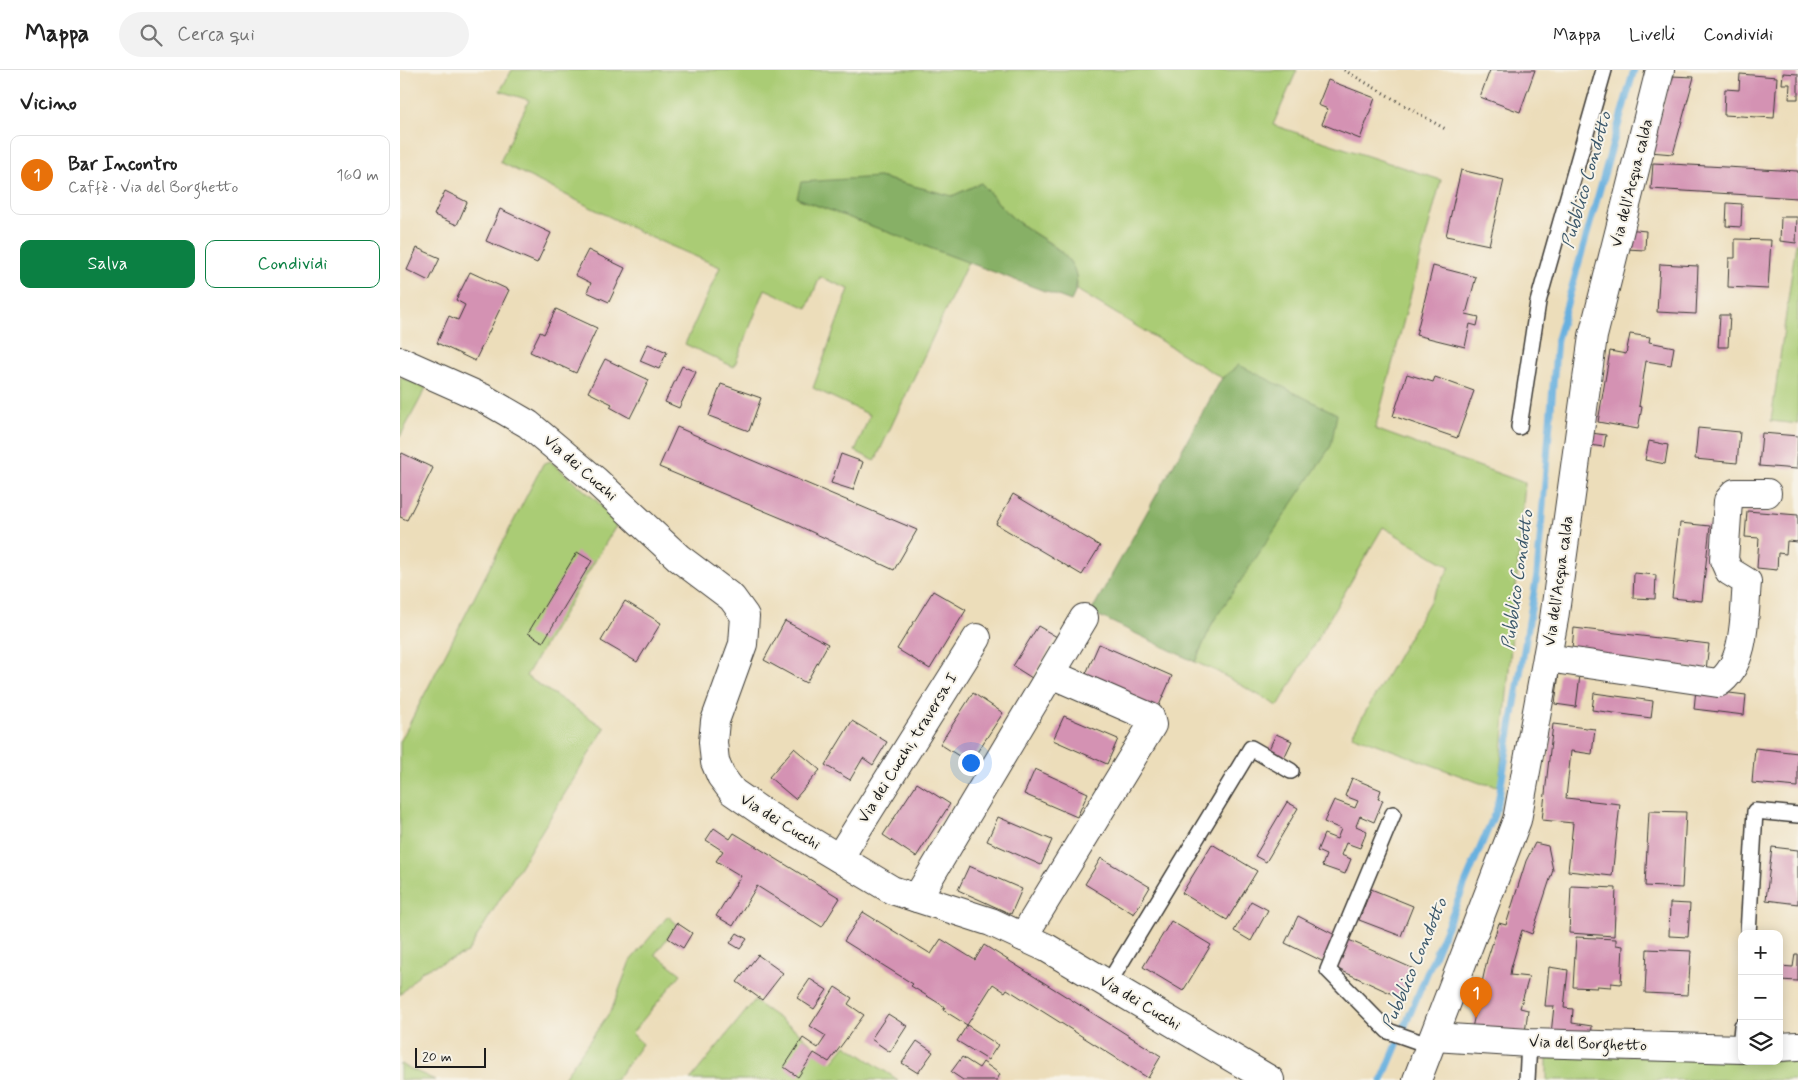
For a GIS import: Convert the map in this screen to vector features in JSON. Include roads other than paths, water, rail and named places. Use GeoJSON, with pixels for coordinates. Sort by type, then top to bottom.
{"type":"FeatureCollection","features":[{"type":"Feature","properties":{"kind":"street","name":"Via dell'Acqua calda"},"geometry":{"type":"LineString","coordinates":[[1417,1080],[1425,1041],[1517,820],[1547,658],[1593,336],[1660,70]]}},
{"type":"Feature","properties":{"kind":"street","name":"Via dei Cucchi"},"geometry":{"type":"LineString","coordinates":[[400,361],[483,398],[528,424],[596,480],[679,558],[732,598],[745,616],[743,644],[715,721],[713,742],[715,762],[721,776],[733,792],[892,890],[991,922],[1047,948],[1270,1080]]}},
{"type":"Feature","properties":{"kind":"street"},"geometry":{"type":"LineString","coordinates":[[1547,658],[1718,683],[1724,679],[1742,647],[1747,582],[1729,571],[1724,560],[1728,501],[1735,493],[1767,492]]}},
{"type":"Feature","properties":{"kind":"street"},"geometry":{"type":"LineString","coordinates":[[917,898],[1084,618]]}},
{"type":"Feature","properties":{"kind":"street","name":"Via dei Cucchi, traversa I"},"geometry":{"type":"LineString","coordinates":[[839,858],[976,638]]}},
{"type":"Feature","properties":{"kind":"street"},"geometry":{"type":"LineString","coordinates":[[1023,937],[1152,725],[1150,717],[1051,674]]}},
{"type":"Feature","properties":{"kind":"street","name":"Via del Borghetto"},"geometry":{"type":"LineString","coordinates":[[1425,1041],[1529,1043],[1738,1041]]}},
{"type":"Feature","properties":{"kind":"street"},"geometry":{"type":"LineString","coordinates":[[1783,1047],[1798,1046]]}},
{"type":"Feature","properties":{"kind":"lane"},"geometry":{"type":"LineString","coordinates":[[1519,427],[1538,302],[1604,70]]}},
{"type":"Feature","properties":{"kind":"lane"},"geometry":{"type":"LineString","coordinates":[[1108,984],[1251,748],[1291,771]]}},
{"type":"Feature","properties":{"kind":"lane"},"geometry":{"type":"LineString","coordinates":[[1748,930],[1755,811],[1798,816]]}},
{"type":"Feature","properties":{"kind":"lane"},"geometry":{"type":"LineString","coordinates":[[1393,814],[1328,970],[1388,1031],[1425,1041]]}},
{"type":"Feature","properties":{"kind":"lane"},"geometry":{"type":"LineString","coordinates":[[1527,1080],[1529,1043]]}},
{"type":"Feature","properties":{"kind":"waterway","name":"Pubblico Condotto"},"geometry":{"type":"LineString","coordinates":[[1382,1080],[1497,808],[1537,575],[1557,339],[1634,70]]}},
{"type":"Feature","properties":{"kind":"place","name":"Bar Incontro"},"geometry":{"type":"Point","coordinates":[1476,1018]}}]}
